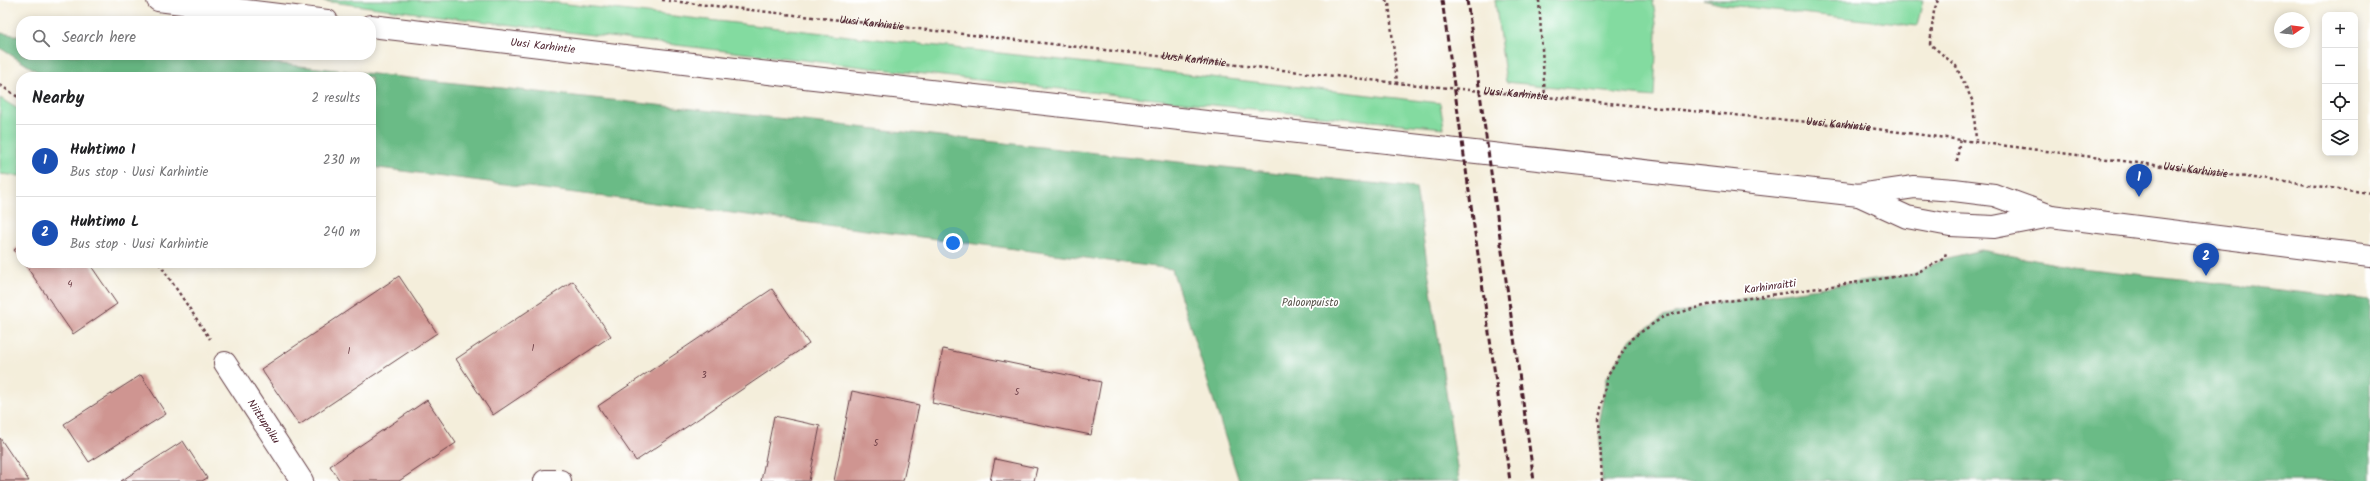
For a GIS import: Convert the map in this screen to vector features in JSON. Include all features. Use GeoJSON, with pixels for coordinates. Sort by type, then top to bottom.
{"type":"FeatureCollection","features":[{"type":"Feature","properties":{"kind":"street"},"geometry":{"type":"LineString","coordinates":[[158,0],[287,16]]}},
{"type":"Feature","properties":{"kind":"street","name":"Uusi Karhintie"},"geometry":{"type":"LineString","coordinates":[[376,27],[760,72],[1859,195],[1914,187],[1954,190],[1994,195],[2050,216],[2370,256]]}},
{"type":"Feature","properties":{"kind":"street","name":"Uusi Karhintie"},"geometry":{"type":"LineString","coordinates":[[1859,195],[1907,218],[1950,225],[1994,227],[2050,216]]}},
{"type":"Feature","properties":{"kind":"street","name":"Niittupolku"},"geometry":{"type":"LineString","coordinates":[[225,363],[302,481]]}},
{"type":"Feature","properties":{"kind":"street"},"geometry":{"type":"LineString","coordinates":[[545,481],[560,481]]}},
{"type":"Feature","properties":{"kind":"path","name":"Uusi Karhintie"},"geometry":{"type":"LineString","coordinates":[[662,0],[1397,83],[1861,127],[1960,138],[2370,193]]}},
{"type":"Feature","properties":{"kind":"path"},"geometry":{"type":"LineString","coordinates":[[1385,0],[1389,3],[1397,83]]}},
{"type":"Feature","properties":{"kind":"path"},"geometry":{"type":"LineString","coordinates":[[1538,0],[1540,5],[1544,97]]}},
{"type":"Feature","properties":{"kind":"path"},"geometry":{"type":"LineString","coordinates":[[1540,5],[1542,0]]}},
{"type":"Feature","properties":{"kind":"path"},"geometry":{"type":"LineString","coordinates":[[1938,0],[1934,11],[1930,44],[1956,66],[1973,102],[1976,140]]}},
{"type":"Feature","properties":{"kind":"path"},"geometry":{"type":"LineString","coordinates":[[0,85],[16,96]]}},
{"type":"Feature","properties":{"kind":"path"},"geometry":{"type":"LineString","coordinates":[[1954,190],[1960,138]]}},
{"type":"Feature","properties":{"kind":"path","name":"Karhinraitti"},"geometry":{"type":"LineString","coordinates":[[1602,481],[1599,419],[1607,377],[1631,339],[1663,317],[1715,303],[1914,274],[1944,260],[1950,225]]}},
{"type":"Feature","properties":{"kind":"path"},"geometry":{"type":"LineString","coordinates":[[162,268],[225,363]]}},
{"type":"Feature","properties":{"kind":"green space"},"geometry":{"type":"Polygon","coordinates":[[[316,0],[532,0],[1440,103],[1444,128],[1161,100],[738,53],[316,0]]]}},
{"type":"Feature","properties":{"kind":"green space"},"geometry":{"type":"Polygon","coordinates":[[[1495,0],[1653,0],[1657,31],[1654,97],[1506,82],[1495,0]]]}},
{"type":"Feature","properties":{"kind":"green space"},"geometry":{"type":"Polygon","coordinates":[[[1703,0],[1923,0],[1917,26],[1720,4],[1703,0]]]}},
{"type":"Feature","properties":{"kind":"green space","name":"Paloonpuisto"},"geometry":{"type":"Polygon","coordinates":[[[0,33],[16,35],[16,58],[0,48],[0,33]]]}},
{"type":"Feature","properties":{"kind":"green space","name":"Paloonpuisto"},"geometry":{"type":"Polygon","coordinates":[[[19,60],[245,60],[355,72],[38,72],[19,60]]]}},
{"type":"Feature","properties":{"kind":"green space","name":"Paloonpuisto"},"geometry":{"type":"Polygon","coordinates":[[[376,74],[1416,188],[1459,481],[1239,481],[1172,269],[376,168],[376,74]]]}},
{"type":"Feature","properties":{"kind":"green space"},"geometry":{"type":"Polygon","coordinates":[[[0,98],[16,108],[16,176],[0,174],[0,98]]]}},
{"type":"Feature","properties":{"kind":"green space"},"geometry":{"type":"Polygon","coordinates":[[[1981,250],[2072,267],[2370,300],[2370,481],[1602,481],[1599,419],[1607,377],[1631,339],[1663,317],[1715,303],[1914,274],[1944,259],[1981,250]]]}},
{"type":"Feature","properties":{"kind":"building"},"geometry":{"type":"Polygon","coordinates":[[[27,268],[92,268],[117,304],[73,334],[27,268]]]}},
{"type":"Feature","properties":{"kind":"building"},"geometry":{"type":"Polygon","coordinates":[[[399,276],[437,333],[299,425],[261,369],[399,276]]]}},
{"type":"Feature","properties":{"kind":"building"},"geometry":{"type":"Polygon","coordinates":[[[573,281],[611,336],[493,415],[456,359],[573,281]]]}},
{"type":"Feature","properties":{"kind":"building"},"geometry":{"type":"Polygon","coordinates":[[[772,289],[809,344],[636,461],[598,406],[772,289]]]}},
{"type":"Feature","properties":{"kind":"building"},"geometry":{"type":"Polygon","coordinates":[[[943,349],[1101,382],[1091,435],[932,403],[943,349]]]}},
{"type":"Feature","properties":{"kind":"building"},"geometry":{"type":"Polygon","coordinates":[[[141,375],[166,414],[89,462],[64,424],[141,375]]]}},
{"type":"Feature","properties":{"kind":"building"},"geometry":{"type":"Polygon","coordinates":[[[852,391],[919,405],[903,481],[834,481],[852,391]]]}},
{"type":"Feature","properties":{"kind":"building"},"geometry":{"type":"Polygon","coordinates":[[[427,400],[456,443],[399,481],[340,481],[330,466],[427,400]]]}},
{"type":"Feature","properties":{"kind":"building"},"geometry":{"type":"Polygon","coordinates":[[[774,416],[820,426],[809,481],[761,481],[774,416]]]}},
{"type":"Feature","properties":{"kind":"building"},"geometry":{"type":"Polygon","coordinates":[[[0,438],[29,481],[0,481],[0,438]]]}},
{"type":"Feature","properties":{"kind":"building"},"geometry":{"type":"Polygon","coordinates":[[[183,441],[207,478],[202,481],[121,481],[183,441]]]}},
{"type":"Feature","properties":{"kind":"building"},"geometry":{"type":"Polygon","coordinates":[[[995,459],[1037,468],[1034,481],[990,481],[995,459]]]}},
{"type":"Feature","properties":{"kind":"railway"},"geometry":{"type":"LineString","coordinates":[[1442,0],[1510,481]]}},
{"type":"Feature","properties":{"kind":"railway"},"geometry":{"type":"LineString","coordinates":[[1467,0],[1534,481]]}},
{"type":"Feature","properties":{"kind":"place","name":"Huhtimo I"},"geometry":{"type":"Point","coordinates":[2139,197]}},
{"type":"Feature","properties":{"kind":"place","name":"Huhtimo L"},"geometry":{"type":"Point","coordinates":[2206,276]}}]}
